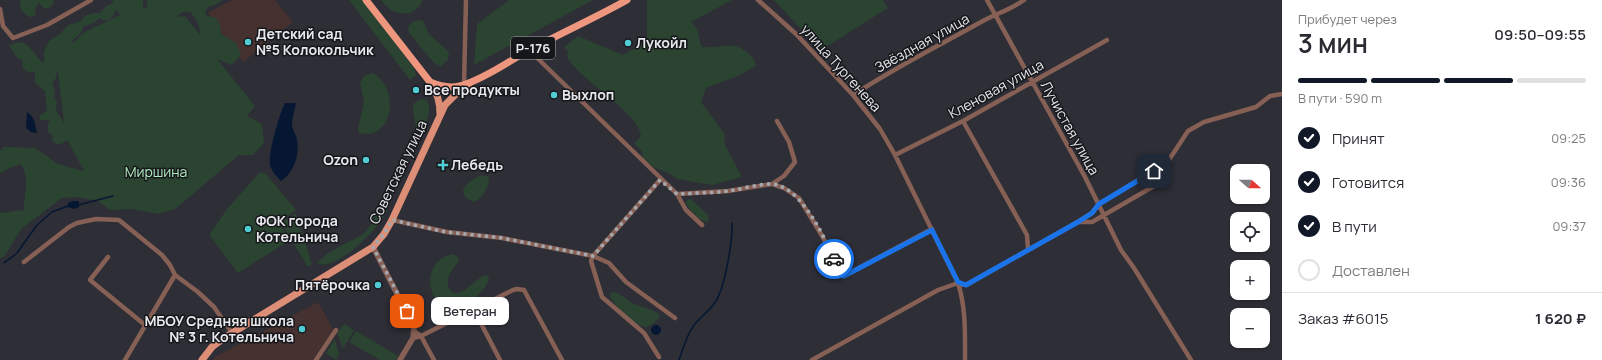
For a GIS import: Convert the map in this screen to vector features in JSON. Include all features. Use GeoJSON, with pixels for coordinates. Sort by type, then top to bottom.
{"type":"FeatureCollection","features":[{"type":"Feature","properties":{"kind":"highway"},"geometry":{"type":"LineString","coordinates":[[366,0],[430,82]]}},
{"type":"Feature","properties":{"kind":"highway","name":"Р-176"},"geometry":{"type":"LineString","coordinates":[[430,82],[446,87],[464,85],[627,0]]}},
{"type":"Feature","properties":{"kind":"main road","name":"Советская улица"},"geometry":{"type":"LineString","coordinates":[[202,360],[212,347],[232,333],[373,247],[384,234],[392,220],[445,105],[450,98],[475,80]]}},
{"type":"Feature","properties":{"kind":"main road","name":"Советская улица"},"geometry":{"type":"LineString","coordinates":[[430,82],[438,97],[440,116]]}},
{"type":"Feature","properties":{"kind":"street"},"geometry":{"type":"LineString","coordinates":[[0,9],[3,26],[13,38],[47,25],[91,0]]}},
{"type":"Feature","properties":{"kind":"street"},"geometry":{"type":"LineString","coordinates":[[464,85],[466,0]]}},
{"type":"Feature","properties":{"kind":"street","name":"улица Тургенева"},"geometry":{"type":"LineString","coordinates":[[758,0],[796,34],[853,95],[880,129],[895,155],[958,282],[963,298],[965,314],[965,360]]}},
{"type":"Feature","properties":{"kind":"street","name":"Лучистая улица"},"geometry":{"type":"LineString","coordinates":[[987,0],[1105,215],[1121,250],[1134,268],[1191,360]]}},
{"type":"Feature","properties":{"kind":"street","name":"Звёздная улица"},"geometry":{"type":"LineString","coordinates":[[853,95],[918,57],[995,15],[1008,10],[1024,0]]}},
{"type":"Feature","properties":{"kind":"street","name":"Кленовая улица"},"geometry":{"type":"LineString","coordinates":[[895,155],[963,121],[1031,81],[1107,40]]}},
{"type":"Feature","properties":{"kind":"street"},"geometry":{"type":"LineString","coordinates":[[529,50],[660,180],[677,194],[686,210],[702,225]]}},
{"type":"Feature","properties":{"kind":"street"},"geometry":{"type":"LineString","coordinates":[[812,360],[938,290],[958,282],[966,285],[1078,222],[1092,213],[1099,204],[1167,163],[1188,131],[1204,122],[1256,107],[1270,96],[1282,94]]}},
{"type":"Feature","properties":{"kind":"street"},"geometry":{"type":"LineString","coordinates":[[677,194],[728,191],[772,184],[784,176],[795,162],[789,142],[777,121]]}},
{"type":"Feature","properties":{"kind":"street"},"geometry":{"type":"LineString","coordinates":[[963,121],[1027,235],[1028,250]]}},
{"type":"Feature","properties":{"kind":"street"},"geometry":{"type":"LineString","coordinates":[[1078,222],[1092,222],[1161,182],[1168,171],[1167,163]]}},
{"type":"Feature","properties":{"kind":"street"},"geometry":{"type":"LineString","coordinates":[[659,357],[644,334],[602,297],[591,261],[593,256],[660,180]]}},
{"type":"Feature","properties":{"kind":"street"},"geometry":{"type":"LineString","coordinates":[[772,184],[784,188],[799,198],[844,276],[932,230]]}},
{"type":"Feature","properties":{"kind":"street"},"geometry":{"type":"LineString","coordinates":[[24,262],[69,227],[77,223],[96,219],[119,220],[162,255],[170,265],[175,275],[198,292],[214,307],[232,333]]}},
{"type":"Feature","properties":{"kind":"street"},"geometry":{"type":"LineString","coordinates":[[392,220],[446,232],[502,238],[593,256],[609,263],[626,282],[675,318]]}},
{"type":"Feature","properties":{"kind":"street"},"geometry":{"type":"LineString","coordinates":[[373,247],[413,323],[413,338],[400,360]]}},
{"type":"Feature","properties":{"kind":"street"},"geometry":{"type":"LineString","coordinates":[[108,257],[90,280],[145,325]]}},
{"type":"Feature","properties":{"kind":"street"},"geometry":{"type":"LineString","coordinates":[[125,360],[175,275]]}},
{"type":"Feature","properties":{"kind":"street"},"geometry":{"type":"LineString","coordinates":[[413,338],[421,336],[513,290],[524,290],[562,360]]}},
{"type":"Feature","properties":{"kind":"street"},"geometry":{"type":"LineString","coordinates":[[474,310],[500,360]]}},
{"type":"Feature","properties":{"kind":"street"},"geometry":{"type":"LineString","coordinates":[[316,360],[336,330]]}},
{"type":"Feature","properties":{"kind":"street"},"geometry":{"type":"LineString","coordinates":[[414,331],[421,336],[434,360]]}},
{"type":"Feature","properties":{"kind":"shaded area","name":"Детский сад №5 Колокольчик"},"geometry":{"type":"Polygon","coordinates":[[[232,0],[275,0],[293,22],[243,62],[208,13],[232,0]]]}},
{"type":"Feature","properties":{"kind":"shaded area"},"geometry":{"type":"Polygon","coordinates":[[[318,302],[334,331],[314,360],[213,360],[215,357],[318,302]]]}},
{"type":"Feature","properties":{"kind":"green space"},"geometry":{"type":"Polygon","coordinates":[[[21,0],[53,0],[54,3],[51,7],[44,9],[39,3],[36,6],[35,16],[30,17],[22,10],[20,6],[21,0]]]}},
{"type":"Feature","properties":{"kind":"green space","name":"Миршина"},"geometry":{"type":"Polygon","coordinates":[[[113,0],[143,0],[143,7],[146,9],[148,5],[146,0],[223,0],[208,7],[205,13],[207,16],[216,18],[220,24],[221,34],[236,43],[241,54],[231,65],[217,59],[255,106],[247,116],[262,124],[264,143],[253,155],[239,155],[175,209],[159,214],[131,209],[110,210],[98,201],[76,197],[62,198],[21,229],[4,257],[0,258],[0,212],[3,213],[24,210],[26,187],[26,176],[21,164],[1,173],[0,172],[0,151],[3,147],[35,148],[58,164],[84,171],[67,139],[67,141],[58,145],[52,141],[53,136],[48,132],[48,124],[50,120],[40,120],[40,115],[47,111],[45,91],[35,83],[35,71],[30,73],[23,69],[22,60],[16,57],[9,45],[21,42],[25,44],[44,63],[44,52],[49,41],[60,34],[68,25],[81,21],[85,16],[93,13],[100,13],[106,6],[113,3],[113,0]],[[116,9],[114,15],[109,20],[99,18],[94,23],[84,26],[80,34],[72,41],[73,43],[83,33],[120,15],[116,9]],[[183,12],[176,17],[185,16],[200,35],[199,26],[195,17],[190,12],[183,12]],[[57,71],[56,78],[52,83],[55,89],[54,97],[57,102],[56,110],[64,123],[58,72],[57,71]]]}},
{"type":"Feature","properties":{"kind":"green space"},"geometry":{"type":"Polygon","coordinates":[[[349,0],[363,0],[414,68],[416,75],[410,80],[349,0]]]}},
{"type":"Feature","properties":{"kind":"green space"},"geometry":{"type":"Polygon","coordinates":[[[381,0],[423,0],[414,11],[403,14],[391,10],[381,0]]]}},
{"type":"Feature","properties":{"kind":"green space"},"geometry":{"type":"Polygon","coordinates":[[[509,0],[593,0],[474,65],[477,24],[509,0]]]}},
{"type":"Feature","properties":{"kind":"green space"},"geometry":{"type":"Polygon","coordinates":[[[647,0],[732,0],[691,22],[696,28],[702,47],[737,46],[750,54],[756,66],[738,76],[706,88],[701,102],[724,133],[725,145],[742,177],[712,185],[677,179],[669,173],[655,168],[643,158],[642,151],[634,144],[641,136],[638,127],[620,107],[584,76],[567,57],[568,51],[564,47],[578,36],[623,55],[647,42],[647,0]]]}},
{"type":"Feature","properties":{"kind":"green space"},"geometry":{"type":"Polygon","coordinates":[[[774,0],[883,0],[888,8],[821,50],[774,0]]]}},
{"type":"Feature","properties":{"kind":"green space"},"geometry":{"type":"Polygon","coordinates":[[[419,20],[423,21],[429,34],[449,52],[448,60],[441,66],[434,63],[409,33],[408,28],[410,24],[419,20]]]}},
{"type":"Feature","properties":{"kind":"green space"},"geometry":{"type":"Polygon","coordinates":[[[372,73],[381,80],[387,89],[390,100],[390,111],[386,121],[380,129],[371,133],[359,133],[358,129],[364,102],[360,83],[364,76],[372,73]]]}},
{"type":"Feature","properties":{"kind":"green space"},"geometry":{"type":"Polygon","coordinates":[[[421,99],[427,100],[429,113],[424,125],[418,131],[416,130],[413,104],[421,99]]]}},
{"type":"Feature","properties":{"kind":"green space","name":"ФОК города Котельнича"},"geometry":{"type":"Polygon","coordinates":[[[260,172],[266,174],[296,210],[279,223],[290,240],[238,273],[209,235],[227,209],[260,172]]]}},
{"type":"Feature","properties":{"kind":"green space"},"geometry":{"type":"Polygon","coordinates":[[[481,175],[489,177],[488,184],[485,192],[473,202],[467,198],[463,191],[472,180],[481,175]]]}},
{"type":"Feature","properties":{"kind":"green space"},"geometry":{"type":"Polygon","coordinates":[[[691,199],[708,215],[709,219],[707,222],[698,217],[689,209],[686,203],[687,200],[691,199]]]}},
{"type":"Feature","properties":{"kind":"green space"},"geometry":{"type":"Polygon","coordinates":[[[384,203],[389,205],[386,213],[370,234],[360,244],[337,260],[327,264],[318,264],[324,256],[330,252],[363,234],[384,203]]]}},
{"type":"Feature","properties":{"kind":"green space"},"geometry":{"type":"Polygon","coordinates":[[[296,213],[312,264],[308,267],[281,223],[296,213]]]}},
{"type":"Feature","properties":{"kind":"green space"},"geometry":{"type":"Polygon","coordinates":[[[453,254],[457,256],[459,260],[449,276],[448,284],[451,291],[459,293],[482,277],[486,275],[489,277],[488,283],[484,288],[467,304],[447,310],[441,306],[432,293],[430,279],[439,260],[445,256],[453,254]]]}},
{"type":"Feature","properties":{"kind":"green space"},"geometry":{"type":"Polygon","coordinates":[[[613,292],[621,295],[632,303],[656,312],[659,314],[659,318],[648,327],[642,326],[631,319],[614,303],[610,294],[613,292]]]}},
{"type":"Feature","properties":{"kind":"green space"},"geometry":{"type":"Polygon","coordinates":[[[344,324],[354,330],[343,349],[337,333],[344,324]]]}},
{"type":"Feature","properties":{"kind":"green space"},"geometry":{"type":"Polygon","coordinates":[[[356,331],[398,356],[396,360],[380,360],[349,342],[356,331]]]}},
{"type":"Feature","properties":{"kind":"green space"},"geometry":{"type":"Polygon","coordinates":[[[335,339],[339,354],[336,360],[326,353],[335,339]]]}},
{"type":"Feature","properties":{"kind":"water"},"geometry":{"type":"Polygon","coordinates":[[[285,103],[296,103],[292,124],[297,139],[298,151],[293,168],[286,178],[281,181],[272,170],[270,159],[274,134],[285,103]]]}},
{"type":"Feature","properties":{"kind":"water"},"geometry":{"type":"Polygon","coordinates":[[[27,112],[33,118],[37,133],[31,132],[26,128],[27,112]]]}},
{"type":"Feature","properties":{"kind":"water"},"geometry":{"type":"Polygon","coordinates":[[[72,201],[79,201],[79,207],[74,209],[68,207],[68,203],[72,201]]]}},
{"type":"Feature","properties":{"kind":"water"},"geometry":{"type":"Polygon","coordinates":[[[654,325],[658,325],[661,330],[658,335],[654,335],[651,332],[651,328],[654,325]]]}},
{"type":"Feature","properties":{"kind":"waterway"},"geometry":{"type":"LineString","coordinates":[[78,205],[113,196]]}},
{"type":"Feature","properties":{"kind":"waterway"},"geometry":{"type":"LineString","coordinates":[[4,263],[17,253],[37,225],[52,212],[68,206]]}},
{"type":"Feature","properties":{"kind":"waterway"},"geometry":{"type":"LineString","coordinates":[[679,360],[687,337],[692,328],[714,304],[719,294],[728,263],[732,223]]}},
{"type":"Feature","properties":{"kind":"way so far"},"geometry":{"type":"LineString","coordinates":[[407,311],[373,247],[384,234],[392,220],[429,229],[502,238],[593,256],[660,180],[677,194],[728,191],[772,184],[784,188],[799,198],[834,259]]}},
{"type":"Feature","properties":{"kind":"place","name":"Детский сад №5 Колокольчик"},"geometry":{"type":"Point","coordinates":[248,42]}},
{"type":"Feature","properties":{"kind":"place","name":"Лукойл"},"geometry":{"type":"Point","coordinates":[628,43]}},
{"type":"Feature","properties":{"kind":"place","name":"Все продукты"},"geometry":{"type":"Point","coordinates":[416,90]}},
{"type":"Feature","properties":{"kind":"place","name":"Выхлоп"},"geometry":{"type":"Point","coordinates":[554,95]}},
{"type":"Feature","properties":{"kind":"place","name":"Ozon"},"geometry":{"type":"Point","coordinates":[366,160]}},
{"type":"Feature","properties":{"kind":"place","name":"Лебедь"},"geometry":{"type":"Point","coordinates":[443,165]}},
{"type":"Feature","properties":{"kind":"place","name":"ФОК города Котельнича"},"geometry":{"type":"Point","coordinates":[248,229]}},
{"type":"Feature","properties":{"kind":"place","name":"Пятёрочка"},"geometry":{"type":"Point","coordinates":[378,285]}},
{"type":"Feature","properties":{"kind":"place","name":"Ветеран"},"geometry":{"type":"Point","coordinates":[407,311]}},
{"type":"Feature","properties":{"kind":"place","name":"МБОУ Средняя школа № 3 г. Котельнича"},"geometry":{"type":"Point","coordinates":[302,329]}},
{"type":"Feature","properties":{"kind":"route"},"geometry":{"type":"LineString","coordinates":[[834,259],[844,276],[932,230],[958,282],[966,285],[1078,222],[1092,213],[1099,204],[1154,171]]}}]}
